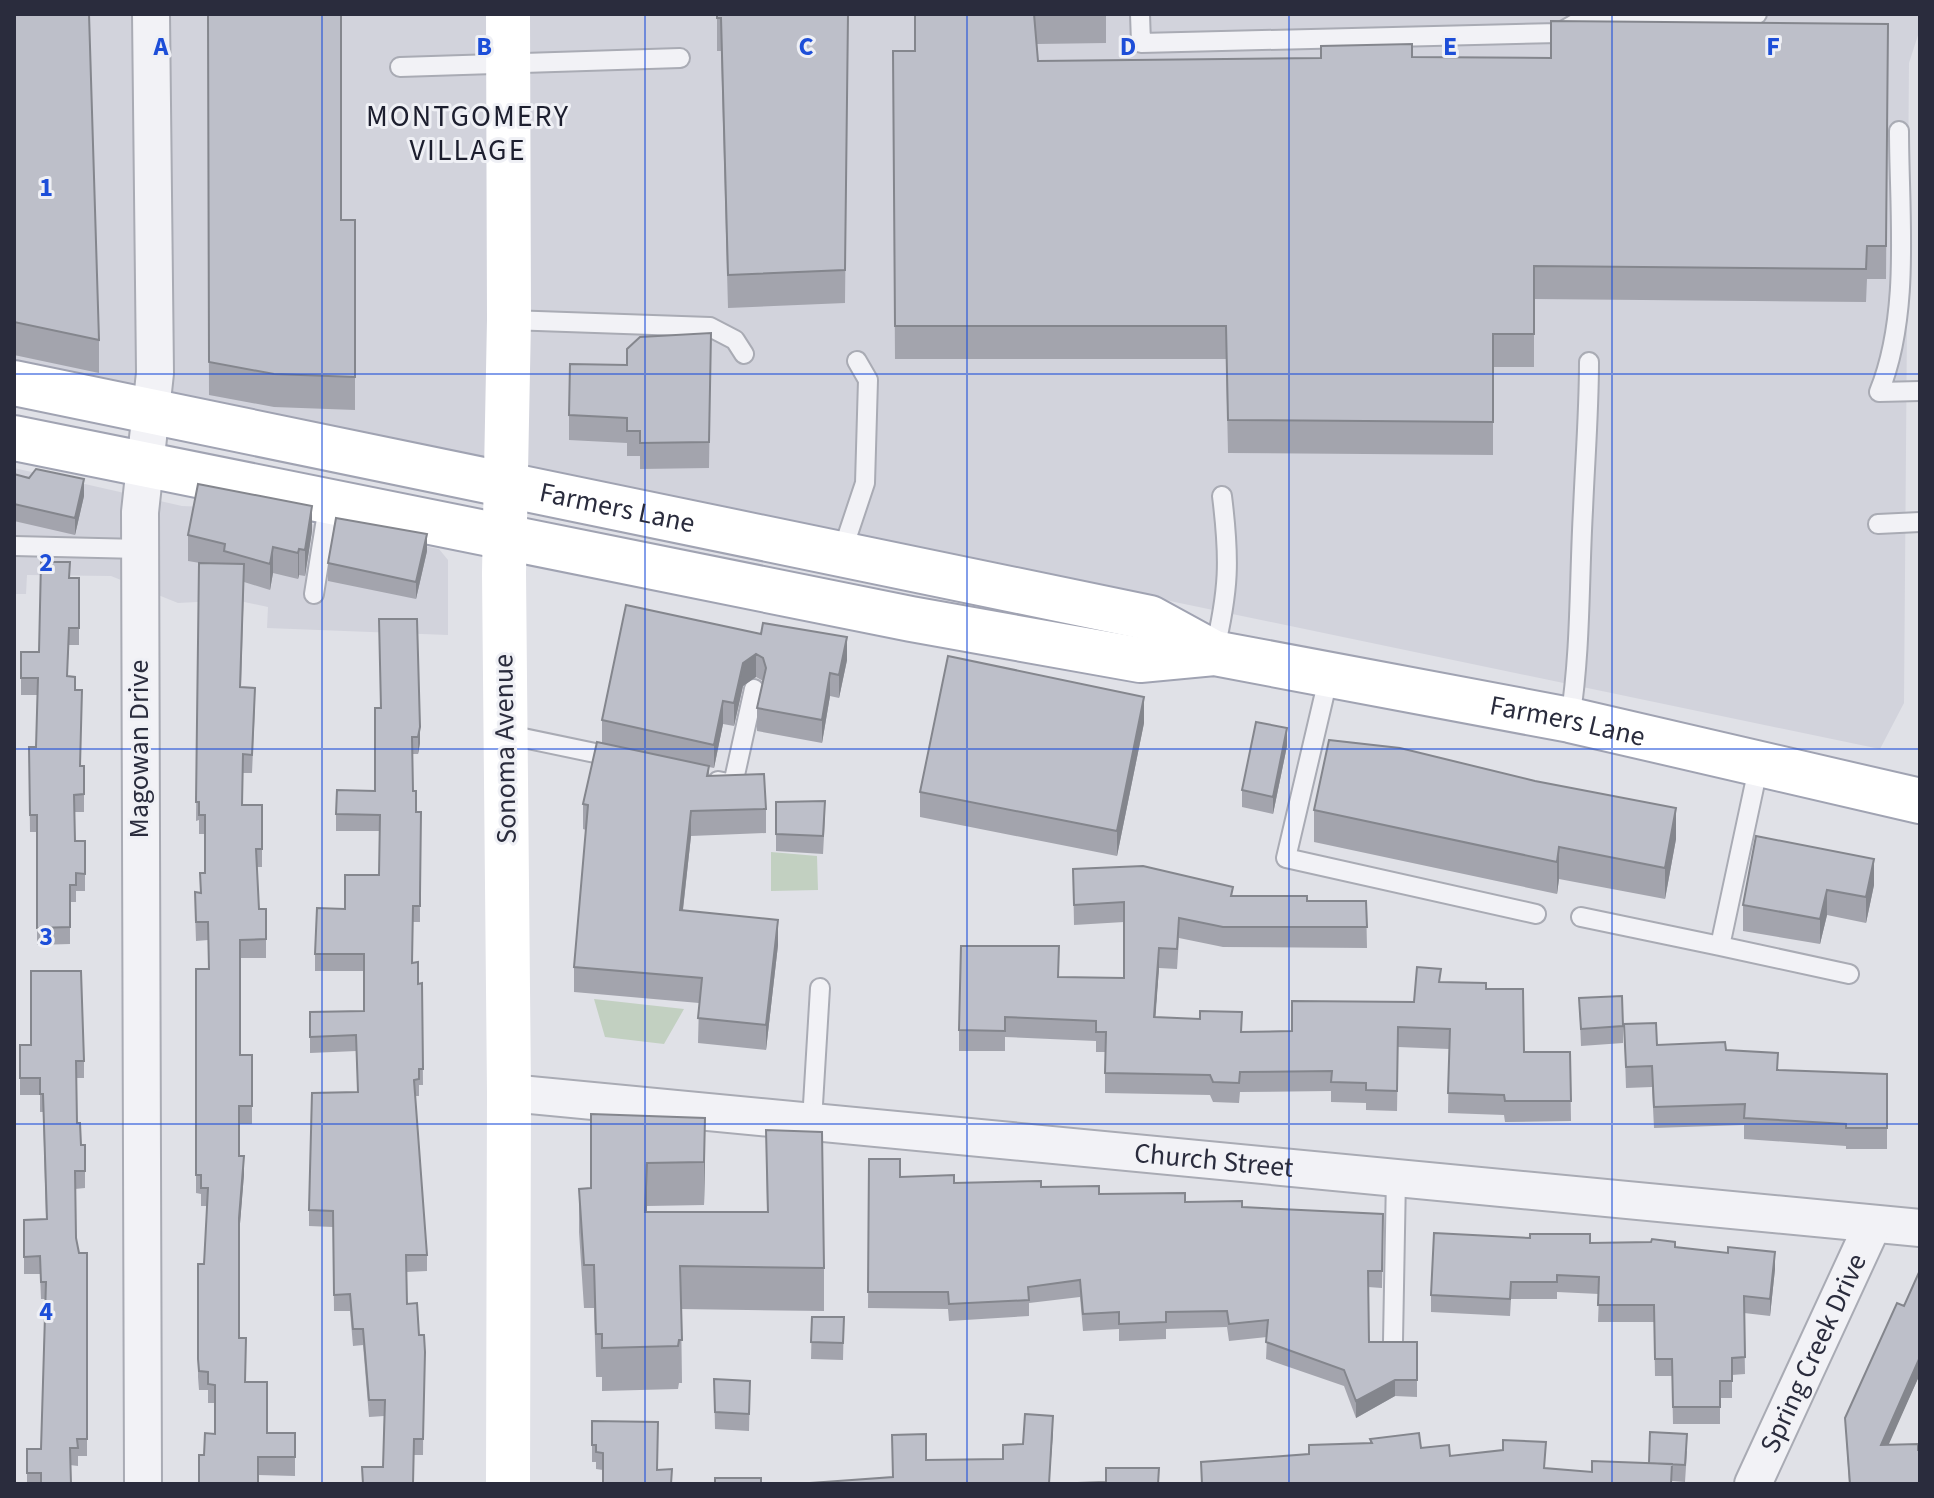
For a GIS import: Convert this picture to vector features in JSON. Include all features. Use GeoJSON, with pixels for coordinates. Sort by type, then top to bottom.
{"type":"FeatureCollection","features":[{"type":"Feature","properties":{"kind":"main road","name":"Sonoma Avenue"},"geometry":{"type":"LineString","coordinates":[[508,14],[509,320],[504,734],[509,1093],[508,1484]]}},
{"type":"Feature","properties":{"kind":"main road","name":"Farmers Lane"},"geometry":{"type":"LineString","coordinates":[[14,383],[1150,618],[1214,653]]}},
{"type":"Feature","properties":{"kind":"main road","name":"Farmers Lane"},"geometry":{"type":"LineString","coordinates":[[14,438],[505,535],[752,589],[1140,660],[1214,653],[1570,720],[1920,801]]}},
{"type":"Feature","properties":{"kind":"street","name":"Magowan Drive"},"geometry":{"type":"LineString","coordinates":[[143,1484],[140,549],[155,373],[151,14]]}},
{"type":"Feature","properties":{"kind":"street","name":"Church Street"},"geometry":{"type":"LineString","coordinates":[[509,1093],[1920,1228]]}},
{"type":"Feature","properties":{"kind":"street","name":"Spring Creek Drive"},"geometry":{"type":"LineString","coordinates":[[1753,1484],[1873,1224]]}},
{"type":"Feature","properties":{"kind":"lane"},"geometry":{"type":"LineString","coordinates":[[1140,14],[1141,43],[1559,33],[1585,18],[1757,14]]}},
{"type":"Feature","properties":{"kind":"lane"},"geometry":{"type":"LineString","coordinates":[[400,67],[680,58]]}},
{"type":"Feature","properties":{"kind":"lane"},"geometry":{"type":"LineString","coordinates":[[1899,131],[1898,288],[1889,367],[1879,392],[1920,391]]}},
{"type":"Feature","properties":{"kind":"lane"},"geometry":{"type":"LineString","coordinates":[[509,320],[710,327],[735,340],[744,354]]}},
{"type":"Feature","properties":{"kind":"lane"},"geometry":{"type":"LineString","coordinates":[[842,552],[865,483],[868,380],[857,361]]}},
{"type":"Feature","properties":{"kind":"lane"},"geometry":{"type":"LineString","coordinates":[[1570,720],[1577,676],[1582,512],[1589,442],[1589,362]]}},
{"type":"Feature","properties":{"kind":"lane"},"geometry":{"type":"LineString","coordinates":[[1214,653],[1226,602],[1230,557],[1222,496]]}},
{"type":"Feature","properties":{"kind":"lane"},"geometry":{"type":"LineString","coordinates":[[314,594],[329,500]]}},
{"type":"Feature","properties":{"kind":"lane"},"geometry":{"type":"LineString","coordinates":[[1878,524],[1920,522]]}},
{"type":"Feature","properties":{"kind":"lane"},"geometry":{"type":"LineString","coordinates":[[14,546],[140,549]]}},
{"type":"Feature","properties":{"kind":"lane"},"geometry":{"type":"LineString","coordinates":[[1329,675],[1286,858],[1536,914]]}},
{"type":"Feature","properties":{"kind":"lane"},"geometry":{"type":"LineString","coordinates":[[703,777],[733,784],[754,689]]}},
{"type":"Feature","properties":{"kind":"lane"},"geometry":{"type":"LineString","coordinates":[[504,734],[643,764]]}},
{"type":"Feature","properties":{"kind":"lane"},"geometry":{"type":"LineString","coordinates":[[1720,946],[1759,764]]}},
{"type":"Feature","properties":{"kind":"lane"},"geometry":{"type":"LineString","coordinates":[[1581,917],[1849,974]]}},
{"type":"Feature","properties":{"kind":"lane"},"geometry":{"type":"LineString","coordinates":[[812,1121],[820,988]]}},
{"type":"Feature","properties":{"kind":"lane"},"geometry":{"type":"LineString","coordinates":[[1393,1341],[1396,1177]]}},
{"type":"Feature","properties":{"kind":"shaded area","name":"MONTGOMERY VILLAGE"},"geometry":{"type":"Polygon","coordinates":[[[14,14],[1920,14],[1920,29],[1909,63],[1904,703],[1880,749],[14,360],[14,14]]]}},
{"type":"Feature","properties":{"kind":"shaded area"},"geometry":{"type":"Polygon","coordinates":[[[14,468],[182,506],[230,508],[439,549],[448,560],[448,635],[267,628],[268,607],[235,600],[178,603],[111,576],[27,575],[26,594],[14,594],[14,468]]]}},
{"type":"Feature","properties":{"kind":"green space"},"geometry":{"type":"Polygon","coordinates":[[[771,852],[817,856],[818,890],[771,891],[771,852]]]}},
{"type":"Feature","properties":{"kind":"green space"},"geometry":{"type":"Polygon","coordinates":[[[594,999],[684,1009],[664,1044],[605,1037],[594,999]]]}},
{"type":"Feature","properties":{"kind":"building"},"geometry":{"type":"Polygon","coordinates":[[[14,14],[89,14],[99,340],[14,322],[14,14]]]}},
{"type":"Feature","properties":{"kind":"building"},"geometry":{"type":"Polygon","coordinates":[[[208,14],[341,14],[341,220],[355,220],[355,377],[274,374],[209,362],[208,14]]]}},
{"type":"Feature","properties":{"kind":"building"},"geometry":{"type":"Polygon","coordinates":[[[717,14],[848,14],[845,270],[728,275],[721,18],[717,18],[717,14]]]}},
{"type":"Feature","properties":{"kind":"building"},"geometry":{"type":"Polygon","coordinates":[[[915,14],[1034,14],[1038,61],[1321,58],[1321,46],[1412,44],[1412,57],[1551,58],[1551,21],[1888,24],[1886,246],[1867,246],[1866,269],[1534,266],[1534,334],[1493,334],[1493,422],[1228,420],[1226,326],[895,326],[893,51],[915,51],[915,14]]]}},
{"type":"Feature","properties":{"kind":"building"},"geometry":{"type":"Polygon","coordinates":[[[711,333],[709,442],[640,443],[640,431],[627,431],[627,418],[569,415],[570,364],[627,365],[627,349],[640,337],[711,333]]]}},
{"type":"Feature","properties":{"kind":"building"},"geometry":{"type":"Polygon","coordinates":[[[36,469],[84,479],[75,518],[14,504],[14,474],[29,478],[36,469]]]}},
{"type":"Feature","properties":{"kind":"building"},"geometry":{"type":"Polygon","coordinates":[[[198,484],[312,506],[305,550],[299,549],[298,553],[273,547],[270,564],[224,551],[225,544],[188,535],[198,484]]]}},
{"type":"Feature","properties":{"kind":"building"},"geometry":{"type":"Polygon","coordinates":[[[336,518],[427,534],[416,582],[328,563],[336,518]]]}},
{"type":"Feature","properties":{"kind":"building"},"geometry":{"type":"Polygon","coordinates":[[[41,562],[70,562],[69,578],[79,578],[79,628],[69,628],[67,676],[75,677],[75,690],[82,690],[80,766],[84,766],[84,794],[74,795],[75,841],[85,841],[85,874],[76,873],[76,885],[70,885],[70,927],[37,928],[37,815],[30,815],[29,747],[36,747],[38,678],[21,678],[21,652],[39,652],[41,562]]]}},
{"type":"Feature","properties":{"kind":"building"},"geometry":{"type":"Polygon","coordinates":[[[199,563],[244,564],[240,687],[255,688],[252,755],[243,754],[242,805],[262,805],[262,849],[256,849],[259,909],[266,909],[266,939],[240,940],[240,1055],[252,1055],[252,1106],[239,1106],[239,1156],[244,1156],[239,1218],[239,1338],[246,1338],[245,1382],[267,1382],[267,1433],[295,1433],[295,1457],[258,1457],[258,1484],[199,1484],[199,1455],[204,1455],[205,1433],[215,1434],[215,1385],[208,1384],[208,1372],[199,1371],[198,1359],[198,1264],[204,1264],[208,1188],[201,1188],[201,1175],[196,1175],[196,969],[209,969],[208,922],[196,922],[195,892],[201,893],[200,873],[205,873],[205,815],[199,815],[199,802],[196,802],[199,563]]]}},
{"type":"Feature","properties":{"kind":"building"},"geometry":{"type":"Polygon","coordinates":[[[626,605],[761,634],[763,623],[847,637],[839,675],[830,673],[822,720],[757,708],[766,668],[763,658],[756,654],[743,663],[734,703],[723,701],[714,745],[602,720],[626,605]]]}},
{"type":"Feature","properties":{"kind":"building"},"geometry":{"type":"Polygon","coordinates":[[[379,619],[417,619],[420,727],[418,737],[412,737],[413,791],[416,791],[416,812],[421,812],[420,906],[413,906],[412,963],[418,962],[418,984],[422,983],[423,1069],[419,1069],[419,1079],[414,1080],[427,1255],[406,1255],[407,1304],[417,1303],[419,1335],[424,1335],[425,1352],[423,1439],[414,1439],[413,1484],[363,1484],[362,1467],[383,1467],[385,1400],[369,1400],[363,1329],[353,1329],[350,1294],[334,1295],[333,1211],[309,1210],[312,1093],[358,1092],[356,1035],[310,1037],[310,1012],[364,1011],[364,954],[315,954],[317,908],[345,909],[345,875],[379,875],[380,815],[336,814],[337,790],[375,791],[375,708],[381,708],[379,619]]]}},
{"type":"Feature","properties":{"kind":"building"},"geometry":{"type":"Polygon","coordinates":[[[948,656],[1144,697],[1117,831],[920,792],[948,656]]]}},
{"type":"Feature","properties":{"kind":"building"},"geometry":{"type":"Polygon","coordinates":[[[1256,722],[1287,728],[1273,797],[1242,790],[1256,722]]]}},
{"type":"Feature","properties":{"kind":"building"},"geometry":{"type":"Polygon","coordinates":[[[1329,740],[1400,748],[1535,781],[1676,808],[1665,868],[1559,847],[1557,862],[1314,810],[1329,740]]]}},
{"type":"Feature","properties":{"kind":"building"},"geometry":{"type":"Polygon","coordinates":[[[597,742],[709,766],[707,776],[764,774],[766,809],[691,811],[680,910],[778,920],[766,1025],[698,1018],[702,978],[574,967],[588,805],[583,804],[597,742]]]}},
{"type":"Feature","properties":{"kind":"building"},"geometry":{"type":"Polygon","coordinates":[[[825,801],[823,836],[776,834],[776,802],[825,801]]]}},
{"type":"Feature","properties":{"kind":"building"},"geometry":{"type":"Polygon","coordinates":[[[1756,836],[1874,859],[1866,897],[1827,890],[1820,919],[1743,905],[1756,836]]]}},
{"type":"Feature","properties":{"kind":"building"},"geometry":{"type":"Polygon","coordinates":[[[1143,866],[1233,887],[1231,896],[1307,896],[1307,901],[1366,901],[1367,927],[1223,927],[1179,918],[1177,949],[1159,948],[1154,1017],[1200,1019],[1200,1011],[1242,1012],[1241,1032],[1292,1031],[1292,1001],[1414,1002],[1417,967],[1441,969],[1439,982],[1486,983],[1486,989],[1523,989],[1524,1052],[1570,1052],[1571,1101],[1505,1101],[1504,1095],[1448,1093],[1450,1029],[1398,1027],[1397,1091],[1366,1090],[1366,1083],[1331,1082],[1332,1071],[1240,1072],[1239,1083],[1213,1082],[1210,1075],[1105,1073],[1106,1032],[1096,1032],[1096,1021],[1005,1017],[1005,1031],[959,1030],[961,946],[1059,946],[1058,977],[1124,978],[1124,902],[1074,905],[1073,869],[1143,866]]]}},
{"type":"Feature","properties":{"kind":"building"},"geometry":{"type":"Polygon","coordinates":[[[31,971],[81,971],[84,1061],[76,1061],[77,1123],[80,1123],[81,1145],[85,1145],[85,1171],[75,1171],[76,1238],[79,1253],[87,1253],[87,1439],[77,1439],[78,1448],[70,1448],[71,1484],[41,1484],[41,1473],[27,1473],[27,1449],[41,1449],[46,1282],[41,1282],[40,1256],[24,1257],[24,1220],[47,1219],[40,1078],[20,1078],[20,1045],[31,1045],[31,971]]]}},
{"type":"Feature","properties":{"kind":"building"},"geometry":{"type":"Polygon","coordinates":[[[1622,996],[1623,1026],[1581,1029],[1579,998],[1622,996]]]}},
{"type":"Feature","properties":{"kind":"building"},"geometry":{"type":"Polygon","coordinates":[[[1656,1023],[1657,1045],[1725,1042],[1726,1050],[1778,1053],[1777,1070],[1887,1074],[1887,1128],[1846,1128],[1846,1124],[1744,1118],[1745,1104],[1654,1107],[1652,1066],[1626,1067],[1624,1024],[1656,1023]]]}},
{"type":"Feature","properties":{"kind":"building"},"geometry":{"type":"Polygon","coordinates":[[[591,1114],[705,1118],[704,1162],[647,1163],[645,1212],[768,1212],[766,1130],[822,1132],[824,1268],[680,1266],[682,1340],[679,1340],[678,1346],[602,1348],[602,1334],[596,1334],[594,1265],[584,1265],[579,1189],[591,1188],[591,1114]]]}},
{"type":"Feature","properties":{"kind":"building"},"geometry":{"type":"Polygon","coordinates":[[[869,1159],[900,1159],[900,1177],[954,1175],[954,1183],[1041,1181],[1041,1187],[1099,1186],[1099,1194],[1185,1193],[1185,1202],[1242,1201],[1242,1207],[1383,1214],[1382,1271],[1368,1271],[1369,1342],[1417,1342],[1417,1380],[1395,1380],[1356,1401],[1344,1370],[1266,1342],[1268,1320],[1229,1324],[1227,1311],[1166,1312],[1166,1322],[1119,1324],[1119,1312],[1083,1314],[1080,1280],[1028,1287],[1029,1300],[949,1304],[948,1292],[868,1292],[869,1159]]]}},
{"type":"Feature","properties":{"kind":"building"},"geometry":{"type":"Polygon","coordinates":[[[1434,1233],[1530,1238],[1530,1234],[1590,1234],[1590,1243],[1651,1242],[1652,1239],[1675,1242],[1675,1247],[1728,1253],[1728,1247],[1775,1252],[1770,1299],[1744,1296],[1745,1357],[1732,1358],[1732,1381],[1720,1381],[1720,1407],[1673,1407],[1672,1359],[1655,1359],[1654,1305],[1598,1305],[1599,1277],[1557,1275],[1557,1282],[1511,1282],[1510,1299],[1431,1295],[1434,1233]]]}},
{"type":"Feature","properties":{"kind":"building"},"geometry":{"type":"Polygon","coordinates":[[[1920,1270],[1920,1357],[1881,1445],[1918,1444],[1920,1484],[1850,1484],[1845,1418],[1897,1303],[1904,1306],[1920,1270]]]}},
{"type":"Feature","properties":{"kind":"building"},"geometry":{"type":"Polygon","coordinates":[[[812,1317],[844,1317],[843,1343],[811,1342],[812,1317]]]}},
{"type":"Feature","properties":{"kind":"building"},"geometry":{"type":"Polygon","coordinates":[[[714,1379],[750,1381],[749,1414],[715,1412],[714,1379]]]}},
{"type":"Feature","properties":{"kind":"building"},"geometry":{"type":"Polygon","coordinates":[[[1025,1414],[1053,1416],[1049,1484],[796,1484],[893,1477],[892,1435],[926,1434],[926,1460],[1003,1459],[1003,1445],[1023,1444],[1025,1414]]]}},
{"type":"Feature","properties":{"kind":"building"},"geometry":{"type":"Polygon","coordinates":[[[592,1421],[658,1422],[657,1470],[672,1469],[671,1484],[603,1484],[603,1453],[596,1452],[596,1445],[592,1445],[592,1421]]]}},
{"type":"Feature","properties":{"kind":"building"},"geometry":{"type":"Polygon","coordinates":[[[1650,1432],[1687,1434],[1685,1465],[1649,1463],[1650,1432]]]}},
{"type":"Feature","properties":{"kind":"building"},"geometry":{"type":"Polygon","coordinates":[[[1419,1433],[1421,1448],[1449,1445],[1450,1456],[1503,1450],[1503,1440],[1546,1442],[1544,1468],[1592,1472],[1592,1461],[1672,1464],[1671,1484],[1202,1484],[1201,1462],[1309,1454],[1309,1445],[1372,1443],[1370,1439],[1419,1433]]]}},
{"type":"Feature","properties":{"kind":"building"},"geometry":{"type":"Polygon","coordinates":[[[1106,1468],[1159,1468],[1158,1484],[1049,1484],[1106,1482],[1106,1468]]]}},
{"type":"Feature","properties":{"kind":"building"},"geometry":{"type":"Polygon","coordinates":[[[715,1478],[761,1478],[761,1484],[715,1484],[715,1478]]]}},
{"type":"Feature","properties":{"kind":"district","name":"MONTGOMERY VILLAGE"},"geometry":{"type":"Point","coordinates":[468,133]}}]}
